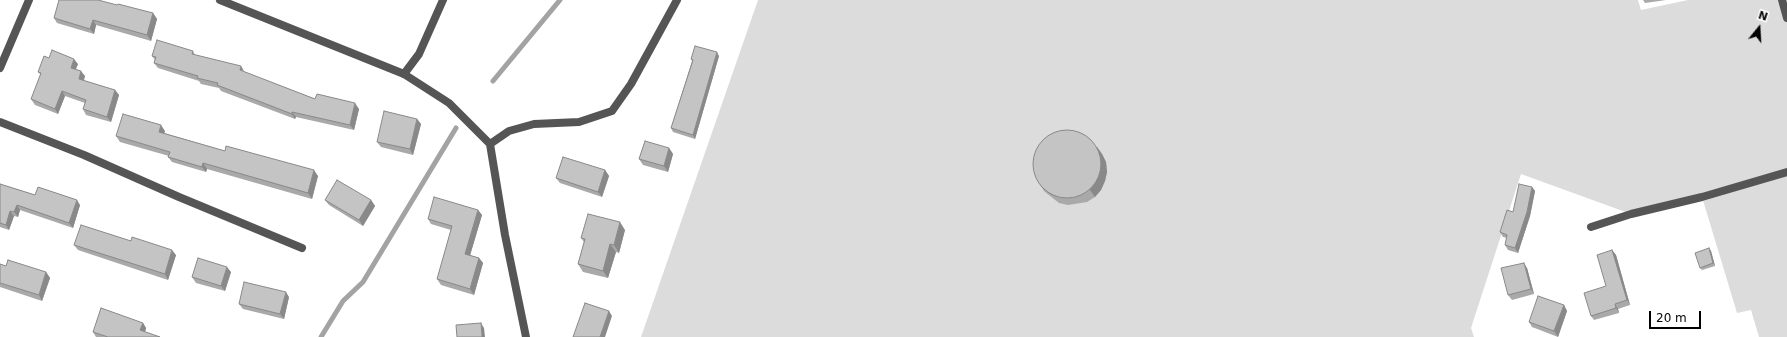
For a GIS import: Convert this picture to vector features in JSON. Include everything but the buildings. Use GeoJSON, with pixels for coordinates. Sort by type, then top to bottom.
{"type":"FeatureCollection","features":[{"type":"Feature","properties":{"kind":"street"},"geometry":{"type":"LineString","coordinates":[[0,68],[29,0]]}},
{"type":"Feature","properties":{"kind":"street"},"geometry":{"type":"LineString","coordinates":[[220,0],[404,74],[449,103],[490,144],[505,235],[526,337]]}},
{"type":"Feature","properties":{"kind":"street"},"geometry":{"type":"LineString","coordinates":[[404,74],[420,54],[443,0]]}},
{"type":"Feature","properties":{"kind":"street"},"geometry":{"type":"LineString","coordinates":[[490,144],[509,131],[534,124],[579,122],[612,111],[631,84],[677,0]]}},
{"type":"Feature","properties":{"kind":"street"},"geometry":{"type":"LineString","coordinates":[[1782,0],[1787,18]]}},
{"type":"Feature","properties":{"kind":"street"},"geometry":{"type":"LineString","coordinates":[[0,122],[84,155],[179,197],[302,248]]}},
{"type":"Feature","properties":{"kind":"street"},"geometry":{"type":"LineString","coordinates":[[1590,227],[1631,214],[1702,197],[1787,172]]}},
{"type":"Feature","properties":{"kind":"shaded area"},"geometry":{"type":"Polygon","coordinates":[[[758,0],[1638,0],[1641,10],[1688,0],[1787,0],[1787,337],[1759,337],[1751,310],[1737,313],[1702,197],[1631,214],[1521,174],[1471,328],[1474,337],[641,337],[758,0]]]}},
{"type":"Feature","properties":{"kind":"waterway"},"geometry":{"type":"LineString","coordinates":[[493,81],[560,0]]}},
{"type":"Feature","properties":{"kind":"waterway"},"geometry":{"type":"LineString","coordinates":[[321,337],[343,301],[363,282],[456,128]]}}]}
